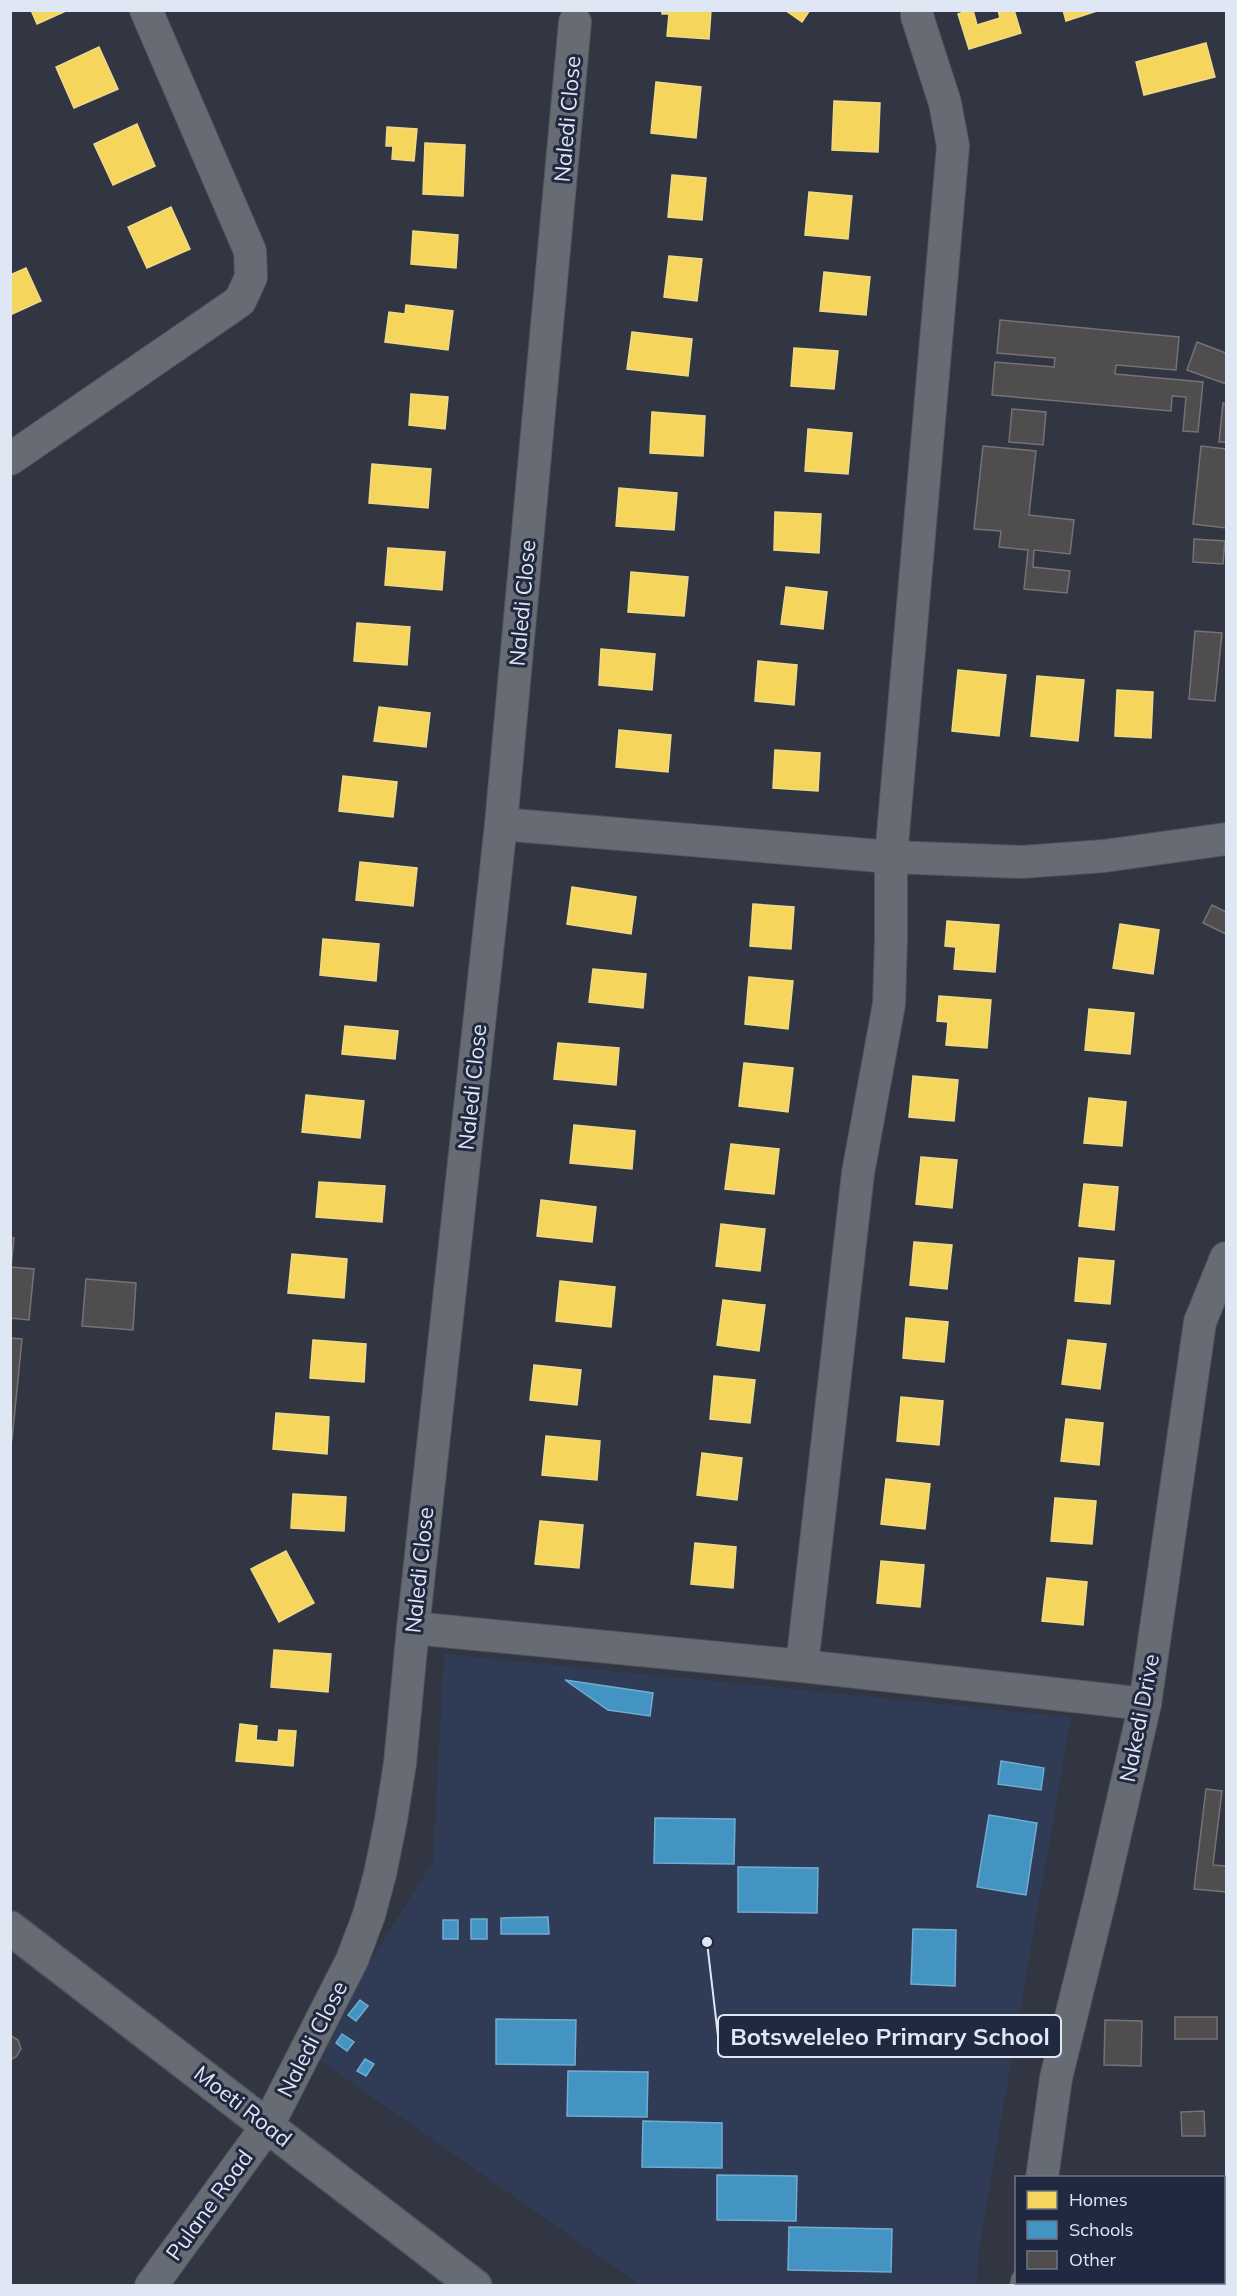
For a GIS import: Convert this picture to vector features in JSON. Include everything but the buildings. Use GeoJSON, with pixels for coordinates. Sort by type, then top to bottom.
{"type":"FeatureCollection","features":[{"type":"Feature","properties":{"kind":"street"},"geometry":{"type":"LineString","coordinates":[[11,457],[240,301],[251,277],[250,251],[146,10]]}},
{"type":"Feature","properties":{"kind":"street"},"geometry":{"type":"LineString","coordinates":[[802,1666],[858,1173],[889,1004],[891,856],[953,146],[945,103],[916,16],[917,10]]}},
{"type":"Feature","properties":{"kind":"street","name":"Naledi Close"},"geometry":{"type":"LineString","coordinates":[[268,2125],[352,1960],[369,1915],[380,1874],[400,1763],[501,824],[575,22]]}},
{"type":"Feature","properties":{"kind":"street"},"geometry":{"type":"LineString","coordinates":[[501,824],[891,856],[1021,862],[1104,856],[1227,838]]}},
{"type":"Feature","properties":{"kind":"street","name":"Nakedi Drive"},"geometry":{"type":"LineString","coordinates":[[1042,2176],[1056,2078],[1145,1704],[1200,1322],[1227,1258]]}},
{"type":"Feature","properties":{"kind":"street"},"geometry":{"type":"LineString","coordinates":[[413,1628],[802,1666],[1145,1704]]}},
{"type":"Feature","properties":{"kind":"street","name":"Moeti Road"},"geometry":{"type":"LineString","coordinates":[[10,1928],[475,2286]]}},
{"type":"Feature","properties":{"kind":"street","name":"Pulane Road"},"geometry":{"type":"LineString","coordinates":[[151,2286],[268,2125]]}},
{"type":"Feature","properties":{"kind":"shaded area"},"geometry":{"type":"Polygon","coordinates":[[[444,1654],[1071,1717],[978,2254],[977,2285],[640,2285],[318,2059],[331,2024],[433,1861],[444,1654]]]}},
{"type":"Feature","properties":{"kind":"place","name":"Botsweleleo Primary School"},"geometry":{"type":"Point","coordinates":[707,1942]}}]}
